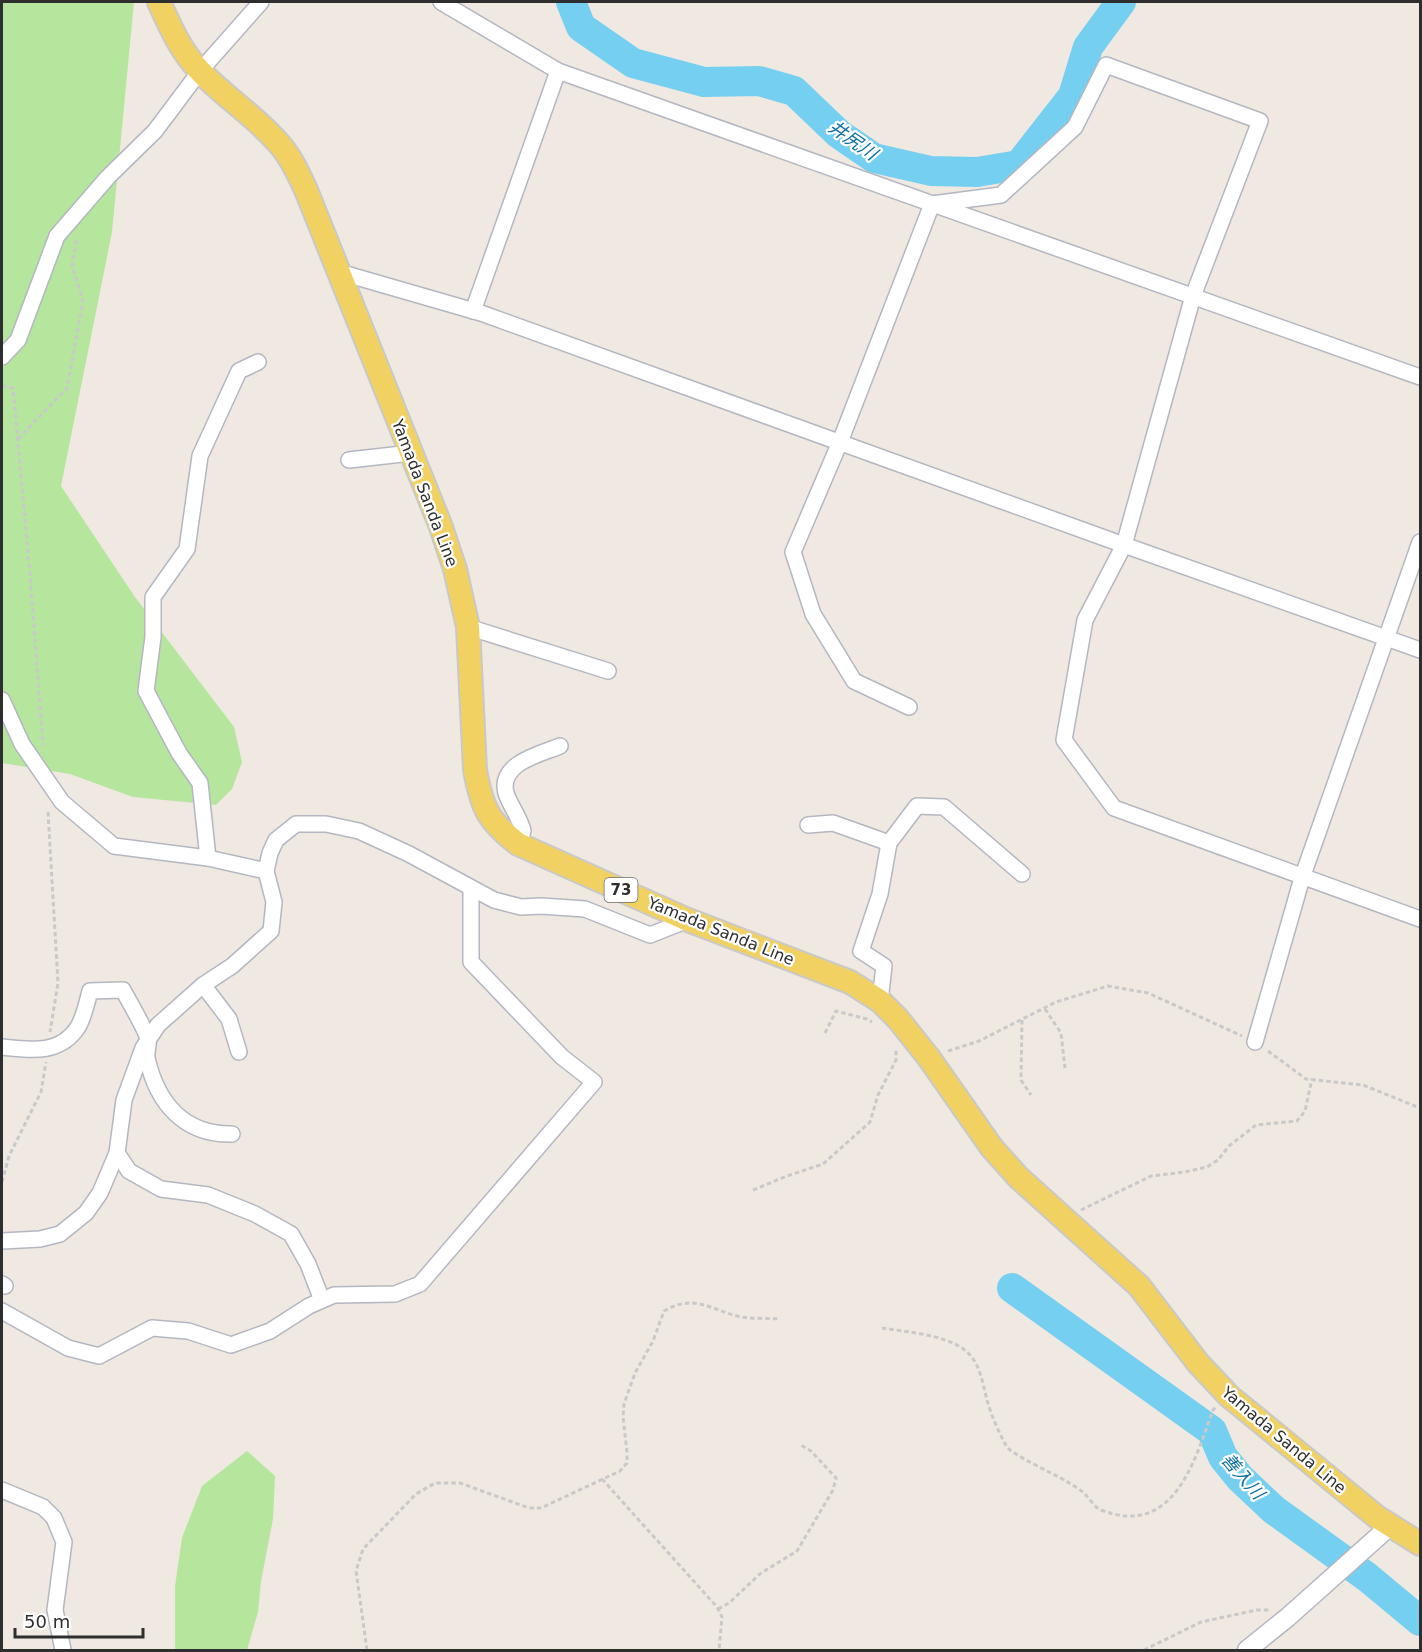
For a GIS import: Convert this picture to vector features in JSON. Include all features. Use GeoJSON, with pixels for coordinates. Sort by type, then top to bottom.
{"type":"FeatureCollection","features":[{"type":"Feature","properties":{"kind":"main road","name":"Yamada Sanda Line"},"geometry":{"type":"LineString","coordinates":[[159,2],[182,50],[200,71],[282,146],[306,190],[445,538],[455,569],[468,627],[475,770],[479,792],[486,811],[498,828],[518,844],[688,920],[850,982],[880,1001],[898,1019],[929,1058],[992,1148],[1019,1178],[1139,1286],[1198,1363],[1229,1396],[1390,1526],[1420,1544]]}},
{"type":"Feature","properties":{"kind":"street"},"geometry":{"type":"LineString","coordinates":[[2,357],[18,340],[57,236],[108,177],[155,131],[200,71],[261,2]]}},
{"type":"Feature","properties":{"kind":"street"},"geometry":{"type":"LineString","coordinates":[[441,2],[558,71],[1420,377]]}},
{"type":"Feature","properties":{"kind":"street"},"geometry":{"type":"LineString","coordinates":[[932,204],[1001,195],[1075,127],[1106,65],[1260,121],[1193,296],[1124,545],[1085,620],[1064,741],[1114,808],[1420,919]]}},
{"type":"Feature","properties":{"kind":"street"},"geometry":{"type":"LineString","coordinates":[[473,310],[558,71]]}},
{"type":"Feature","properties":{"kind":"street"},"geometry":{"type":"LineString","coordinates":[[909,707],[854,681],[813,614],[793,552],[840,442],[932,204]]}},
{"type":"Feature","properties":{"kind":"street"},"geometry":{"type":"LineString","coordinates":[[339,272],[473,310],[1420,650]]}},
{"type":"Feature","properties":{"kind":"street"},"geometry":{"type":"LineString","coordinates":[[208,858],[200,783],[179,753],[146,692],[153,637],[153,597],[187,549],[200,456],[239,371],[258,362]]}},
{"type":"Feature","properties":{"kind":"street"},"geometry":{"type":"LineString","coordinates":[[349,460],[411,453]]}},
{"type":"Feature","properties":{"kind":"street"},"geometry":{"type":"LineString","coordinates":[[1255,1042],[1302,878],[1420,542]]}},
{"type":"Feature","properties":{"kind":"street"},"geometry":{"type":"LineString","coordinates":[[468,627],[608,671]]}},
{"type":"Feature","properties":{"kind":"street"},"geometry":{"type":"LineString","coordinates":[[2,700],[22,744],[62,802],[114,846],[208,858],[266,871]]}},
{"type":"Feature","properties":{"kind":"street"},"geometry":{"type":"LineString","coordinates":[[518,844],[524,831],[506,792],[506,781],[511,769],[527,759],[560,746]]}},
{"type":"Feature","properties":{"kind":"street"},"geometry":{"type":"LineString","coordinates":[[880,1001],[884,966],[861,951],[880,894],[889,843],[917,806],[944,807],[1022,874]]}},
{"type":"Feature","properties":{"kind":"street"},"geometry":{"type":"LineString","coordinates":[[808,825],[833,823],[889,843]]}},
{"type":"Feature","properties":{"kind":"street"},"geometry":{"type":"LineString","coordinates":[[2,1241],[40,1239],[60,1234],[86,1214],[100,1193],[117,1154],[124,1101],[148,1040],[158,1025],[203,985],[232,966],[271,931],[274,902],[266,871],[270,853],[276,840],[296,824],[326,824],[359,831],[409,854],[494,900],[520,907],[585,909],[650,935],[688,920]]}},
{"type":"Feature","properties":{"kind":"street"},"geometry":{"type":"LineString","coordinates":[[2,1311],[68,1348],[99,1356],[152,1328],[188,1331],[231,1345],[270,1331],[309,1306],[334,1296],[395,1294],[420,1284],[594,1082],[562,1057],[471,962],[471,888]]}},
{"type":"Feature","properties":{"kind":"street"},"geometry":{"type":"LineString","coordinates":[[203,985],[229,1019],[239,1052]]}},
{"type":"Feature","properties":{"kind":"street"},"geometry":{"type":"LineString","coordinates":[[2,1047],[36,1051],[61,1044],[78,1026],[90,991],[123,990],[148,1040],[147,1057],[162,1099],[181,1120],[214,1135],[232,1134]]}},
{"type":"Feature","properties":{"kind":"street"},"geometry":{"type":"LineString","coordinates":[[117,1154],[129,1172],[161,1189],[208,1195],[255,1214],[291,1234],[308,1264],[322,1300]]}},
{"type":"Feature","properties":{"kind":"street"},"geometry":{"type":"LineString","coordinates":[[2,1490],[43,1507],[54,1518],[64,1542],[55,1610],[63,1650]]}},
{"type":"Feature","properties":{"kind":"street"},"geometry":{"type":"LineString","coordinates":[[1247,1650],[1288,1617],[1390,1526]]}},
{"type":"Feature","properties":{"kind":"path"},"geometry":{"type":"LineString","coordinates":[[18,439],[67,388],[83,301],[72,265],[78,235]]}},
{"type":"Feature","properties":{"kind":"path"},"geometry":{"type":"LineString","coordinates":[[1065,1068],[1061,1033],[1045,1009],[1056,1002],[1108,986],[1148,993],[1255,1042],[1306,1078],[1363,1085],[1420,1108]]}},
{"type":"Feature","properties":{"kind":"path"},"geometry":{"type":"LineString","coordinates":[[1022,1020],[1021,1080],[1031,1095]]}},
{"type":"Feature","properties":{"kind":"path"},"geometry":{"type":"LineString","coordinates":[[753,1190],[823,1164],[870,1122],[878,1095],[896,1060],[896,1038]]}},
{"type":"Feature","properties":{"kind":"path"},"geometry":{"type":"LineString","coordinates":[[1065,1221],[1076,1212],[1150,1176],[1207,1167],[1218,1160],[1229,1146],[1256,1125],[1297,1120],[1305,1111],[1312,1079]]}},
{"type":"Feature","properties":{"kind":"path"},"geometry":{"type":"LineString","coordinates":[[367,1650],[356,1571],[363,1549],[416,1494],[435,1483],[460,1483],[529,1508],[541,1508],[620,1471],[627,1463],[622,1417],[624,1404],[635,1373],[653,1341],[664,1311],[677,1304],[697,1303],[742,1317],[779,1319]]}},
{"type":"Feature","properties":{"kind":"path"},"geometry":{"type":"LineString","coordinates":[[882,1328],[937,1338],[962,1348],[975,1362],[983,1379],[987,1402],[1008,1449],[1084,1493],[1098,1509],[1128,1517],[1148,1514],[1167,1502],[1185,1480],[1202,1443],[1213,1410],[1229,1396]]}},
{"type":"Feature","properties":{"kind":"path"},"geometry":{"type":"LineString","coordinates":[[718,1609],[729,1602],[760,1573],[797,1551],[833,1490],[836,1478],[811,1450],[799,1444]]}},
{"type":"Feature","properties":{"kind":"path"},"geometry":{"type":"LineString","coordinates":[[602,1479],[718,1609],[722,1617],[719,1650]]}},
{"type":"Feature","properties":{"kind":"path"},"geometry":{"type":"LineString","coordinates":[[1144,1650],[1201,1622],[1257,1610],[1280,1610],[1288,1617]]}},
{"type":"Feature","properties":{"kind":"green space"},"geometry":{"type":"Polygon","coordinates":[[[2,2],[134,2],[112,232],[61,486],[135,597],[234,727],[242,762],[232,789],[216,805],[133,797],[70,774],[2,763],[2,2]]]}},
{"type":"Feature","properties":{"kind":"green space"},"geometry":{"type":"Polygon","coordinates":[[[247,1451],[275,1476],[273,1519],[261,1581],[258,1612],[247,1650],[175,1650],[175,1586],[182,1538],[202,1486],[247,1451]]]}},
{"type":"Feature","properties":{"kind":"waterway","name":"井尻川"},"geometry":{"type":"LineString","coordinates":[[571,2],[581,27],[633,63],[704,82],[759,81],[794,91],[839,134],[874,158],[931,171],[977,172],[1019,165],[1073,96],[1088,47],[1121,2]]}},
{"type":"Feature","properties":{"kind":"waterway","name":"善入川"},"geometry":{"type":"LineString","coordinates":[[1012,1288],[1212,1431],[1223,1457],[1240,1478],[1274,1510],[1367,1577],[1420,1621]]}}]}
